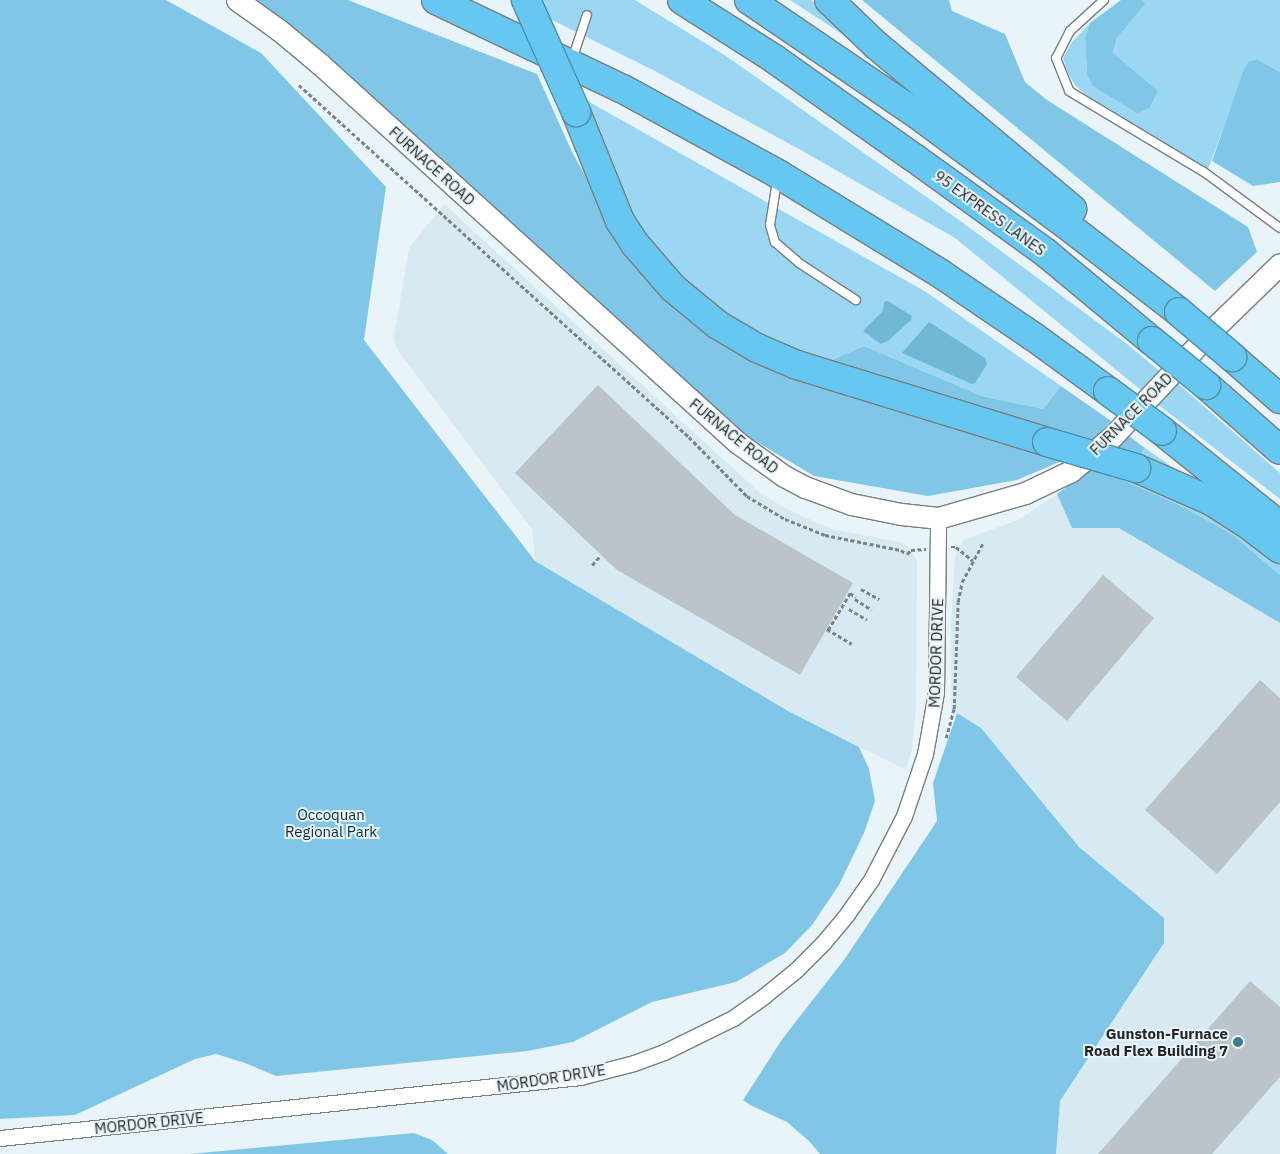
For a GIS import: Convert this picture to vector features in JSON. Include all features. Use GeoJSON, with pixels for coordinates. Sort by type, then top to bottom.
{"type":"FeatureCollection","features":[{"type":"Feature","properties":{"kind":"highway"},"geometry":{"type":"LineString","coordinates":[[436,0],[571,63],[778,174],[941,274],[1034,336],[1162,431],[1280,526]]}},
{"type":"Feature","properties":{"kind":"highway"},"geometry":{"type":"LineString","coordinates":[[526,0],[576,112],[620,221],[635,244],[673,288],[718,324],[757,348],[797,365],[1136,468],[1211,501],[1246,522],[1280,549]]}},
{"type":"Feature","properties":{"kind":"highway","name":"95 EXPRESS LANES"},"geometry":{"type":"LineString","coordinates":[[682,0],[773,58],[1046,253],[1206,385],[1280,450]]}},
{"type":"Feature","properties":{"kind":"highway"},"geometry":{"type":"LineString","coordinates":[[750,0],[914,112],[1138,279],[1280,399]]}},
{"type":"Feature","properties":{"kind":"highway"},"geometry":{"type":"LineString","coordinates":[[829,0],[876,45],[1062,199],[1138,279]]}},
{"type":"Feature","properties":{"kind":"main road","name":"FURNACE ROAD"},"geometry":{"type":"LineString","coordinates":[[237,0],[280,30],[320,64],[712,421],[764,464],[806,487],[836,499],[901,514],[938,518],[1025,493],[1071,471],[1112,436],[1208,334],[1280,264]]}},
{"type":"Feature","properties":{"kind":"street","name":"MORDOR DRIVE"},"geometry":{"type":"LineString","coordinates":[[0,1138],[580,1077],[634,1063],[664,1052],[733,1018],[796,970],[835,928],[871,880],[904,816],[925,754],[936,692],[938,518]]}},
{"type":"Feature","properties":{"kind":"lane"},"geometry":{"type":"LineString","coordinates":[[1104,0],[1070,31],[1056,58],[1069,91],[1204,172],[1280,228]]}},
{"type":"Feature","properties":{"kind":"lane"},"geometry":{"type":"LineString","coordinates":[[571,63],[587,15]]}},
{"type":"Feature","properties":{"kind":"lane"},"geometry":{"type":"LineString","coordinates":[[778,174],[770,225],[775,242],[799,263],[856,300]]}},
{"type":"Feature","properties":{"kind":"path"},"geometry":{"type":"LineString","coordinates":[[299,85],[689,436],[747,496],[785,519],[825,535],[901,550],[908,554],[911,550]]}},
{"type":"Feature","properties":{"kind":"path"},"geometry":{"type":"LineString","coordinates":[[946,738],[954,709],[958,602],[962,582],[983,543]]}},
{"type":"Feature","properties":{"kind":"path"},"geometry":{"type":"LineString","coordinates":[[956,547],[973,561]]}},
{"type":"Feature","properties":{"kind":"path"},"geometry":{"type":"LineString","coordinates":[[592,565],[601,555]]}},
{"type":"Feature","properties":{"kind":"path"},"geometry":{"type":"LineString","coordinates":[[861,589],[879,599]]}},
{"type":"Feature","properties":{"kind":"path"},"geometry":{"type":"LineString","coordinates":[[852,644],[828,630],[850,593],[872,610]]}},
{"type":"Feature","properties":{"kind":"path"},"geometry":{"type":"LineString","coordinates":[[849,609],[867,620]]}},
{"type":"Feature","properties":{"kind":"shaded area"},"geometry":{"type":"Polygon","coordinates":[[[537,0],[635,0],[726,56],[959,220],[1127,344],[1162,373],[1142,391],[955,238],[799,149],[653,70],[546,17],[537,0]]]}},
{"type":"Feature","properties":{"kind":"shaded area"},"geometry":{"type":"Polygon","coordinates":[[[790,0],[811,0],[871,53],[790,0]]]}},
{"type":"Feature","properties":{"kind":"shaded area"},"geometry":{"type":"Polygon","coordinates":[[[1141,0],[1280,0],[1280,72],[1257,59],[1248,62],[1208,169],[1086,95],[1074,84],[1067,71],[1063,58],[1072,42],[1090,23],[1085,37],[1087,74],[1158,91],[1113,54],[1117,38],[1146,3],[1141,0]]]}},
{"type":"Feature","properties":{"kind":"shaded area"},"geometry":{"type":"Polygon","coordinates":[[[577,95],[926,292],[1061,386],[1043,409],[982,396],[864,346],[827,362],[771,340],[728,316],[686,286],[639,233],[577,95]]]}},
{"type":"Feature","properties":{"kind":"shaded area"},"geometry":{"type":"Polygon","coordinates":[[[444,204],[758,491],[783,507],[831,529],[905,543],[917,560],[916,707],[912,749],[906,770],[788,711],[535,561],[532,529],[396,348],[394,336],[409,248],[444,204]]]}},
{"type":"Feature","properties":{"kind":"shaded area"},"geometry":{"type":"Polygon","coordinates":[[[888,301],[912,316],[911,320],[888,341],[881,344],[863,331],[883,311],[884,302],[888,301]]]}},
{"type":"Feature","properties":{"kind":"shaded area"},"geometry":{"type":"Polygon","coordinates":[[[929,322],[985,358],[987,364],[975,383],[972,384],[902,353],[929,322]]]}},
{"type":"Feature","properties":{"kind":"shaded area"},"geometry":{"type":"Polygon","coordinates":[[[1175,381],[1280,473],[1280,499],[1156,403],[1175,381]]]}},
{"type":"Feature","properties":{"kind":"shaded area"},"geometry":{"type":"Polygon","coordinates":[[[1145,448],[1185,476],[1136,460],[1145,448]]]}},
{"type":"Feature","properties":{"kind":"shaded area"},"geometry":{"type":"Polygon","coordinates":[[[1094,467],[1173,492],[1265,551],[1280,563],[1280,575],[1232,534],[1179,505],[1094,467]]]}},
{"type":"Feature","properties":{"kind":"shaded area"},"geometry":{"type":"Polygon","coordinates":[[[1057,494],[1072,528],[1119,528],[1280,623],[1280,1154],[1056,1154],[1060,1101],[1164,943],[1164,918],[1079,847],[981,728],[951,710],[951,623],[955,556],[963,540],[1018,520],[1057,494]]]}},
{"type":"Feature","properties":{"kind":"green space","name":"Occoquan Regional Park"},"geometry":{"type":"Polygon","coordinates":[[[0,0],[166,0],[261,53],[386,187],[364,340],[535,561],[788,711],[859,747],[869,769],[875,801],[864,833],[839,885],[812,925],[785,953],[736,982],[652,1002],[573,1042],[527,1051],[276,1076],[245,1063],[216,1054],[195,1059],[75,1115],[0,1119],[0,0]]]}},
{"type":"Feature","properties":{"kind":"green space"},"geometry":{"type":"Polygon","coordinates":[[[247,0],[348,0],[537,74],[572,152],[623,244],[698,326],[1064,460],[1017,480],[928,496],[814,476],[732,427],[424,143],[247,0]]]}},
{"type":"Feature","properties":{"kind":"green space"},"geometry":{"type":"Polygon","coordinates":[[[862,0],[949,0],[952,11],[1005,34],[1025,82],[1047,100],[1248,227],[1257,252],[1215,291],[862,0]]]}},
{"type":"Feature","properties":{"kind":"green space"},"geometry":{"type":"Polygon","coordinates":[[[1121,0],[1141,0],[1146,3],[1117,38],[1113,53],[1158,91],[1149,108],[1137,113],[1093,86],[1087,74],[1085,37],[1090,23],[1121,0]]]}},
{"type":"Feature","properties":{"kind":"green space"},"geometry":{"type":"Polygon","coordinates":[[[1257,59],[1280,72],[1280,182],[1253,186],[1212,161],[1244,69],[1248,62],[1257,59]]]}},
{"type":"Feature","properties":{"kind":"green space"},"geometry":{"type":"Polygon","coordinates":[[[864,346],[982,396],[1043,409],[1061,386],[1111,421],[1092,442],[827,362],[864,346]]]}},
{"type":"Feature","properties":{"kind":"green space"},"geometry":{"type":"Polygon","coordinates":[[[1126,434],[1145,448],[1136,460],[1113,451],[1126,434]]]}},
{"type":"Feature","properties":{"kind":"green space"},"geometry":{"type":"Polygon","coordinates":[[[1094,467],[1179,505],[1232,534],[1280,575],[1280,623],[1119,528],[1072,528],[1057,494],[1094,467]]]}},
{"type":"Feature","properties":{"kind":"green space"},"geometry":{"type":"Polygon","coordinates":[[[957,713],[981,728],[1079,847],[1164,918],[1164,943],[1060,1101],[1056,1154],[820,1154],[809,1141],[787,1122],[743,1100],[783,1038],[844,960],[937,821],[933,783],[957,713]]]}},
{"type":"Feature","properties":{"kind":"green space"},"geometry":{"type":"Polygon","coordinates":[[[414,1133],[432,1140],[448,1154],[190,1154],[414,1133]]]}},
{"type":"Feature","properties":{"kind":"building"},"geometry":{"type":"Polygon","coordinates":[[[598,385],[735,515],[853,583],[800,675],[617,570],[515,473],[598,385]]]}},
{"type":"Feature","properties":{"kind":"building"},"geometry":{"type":"Polygon","coordinates":[[[1103,575],[1154,618],[1067,721],[1016,677],[1103,575]]]}},
{"type":"Feature","properties":{"kind":"building"},"geometry":{"type":"Polygon","coordinates":[[[1260,680],[1280,698],[1280,802],[1217,874],[1145,810],[1260,680]]]}},
{"type":"Feature","properties":{"kind":"building","name":"Gunston-Furnace Road Flex Building 7"},"geometry":{"type":"Polygon","coordinates":[[[1250,981],[1280,1007],[1280,1077],[1212,1154],[1098,1154],[1250,981]]]}},
{"type":"Feature","properties":{"kind":"place","name":"Gunston-Furnace Road Flex Building 7"},"geometry":{"type":"Point","coordinates":[1238,1042]}}]}
